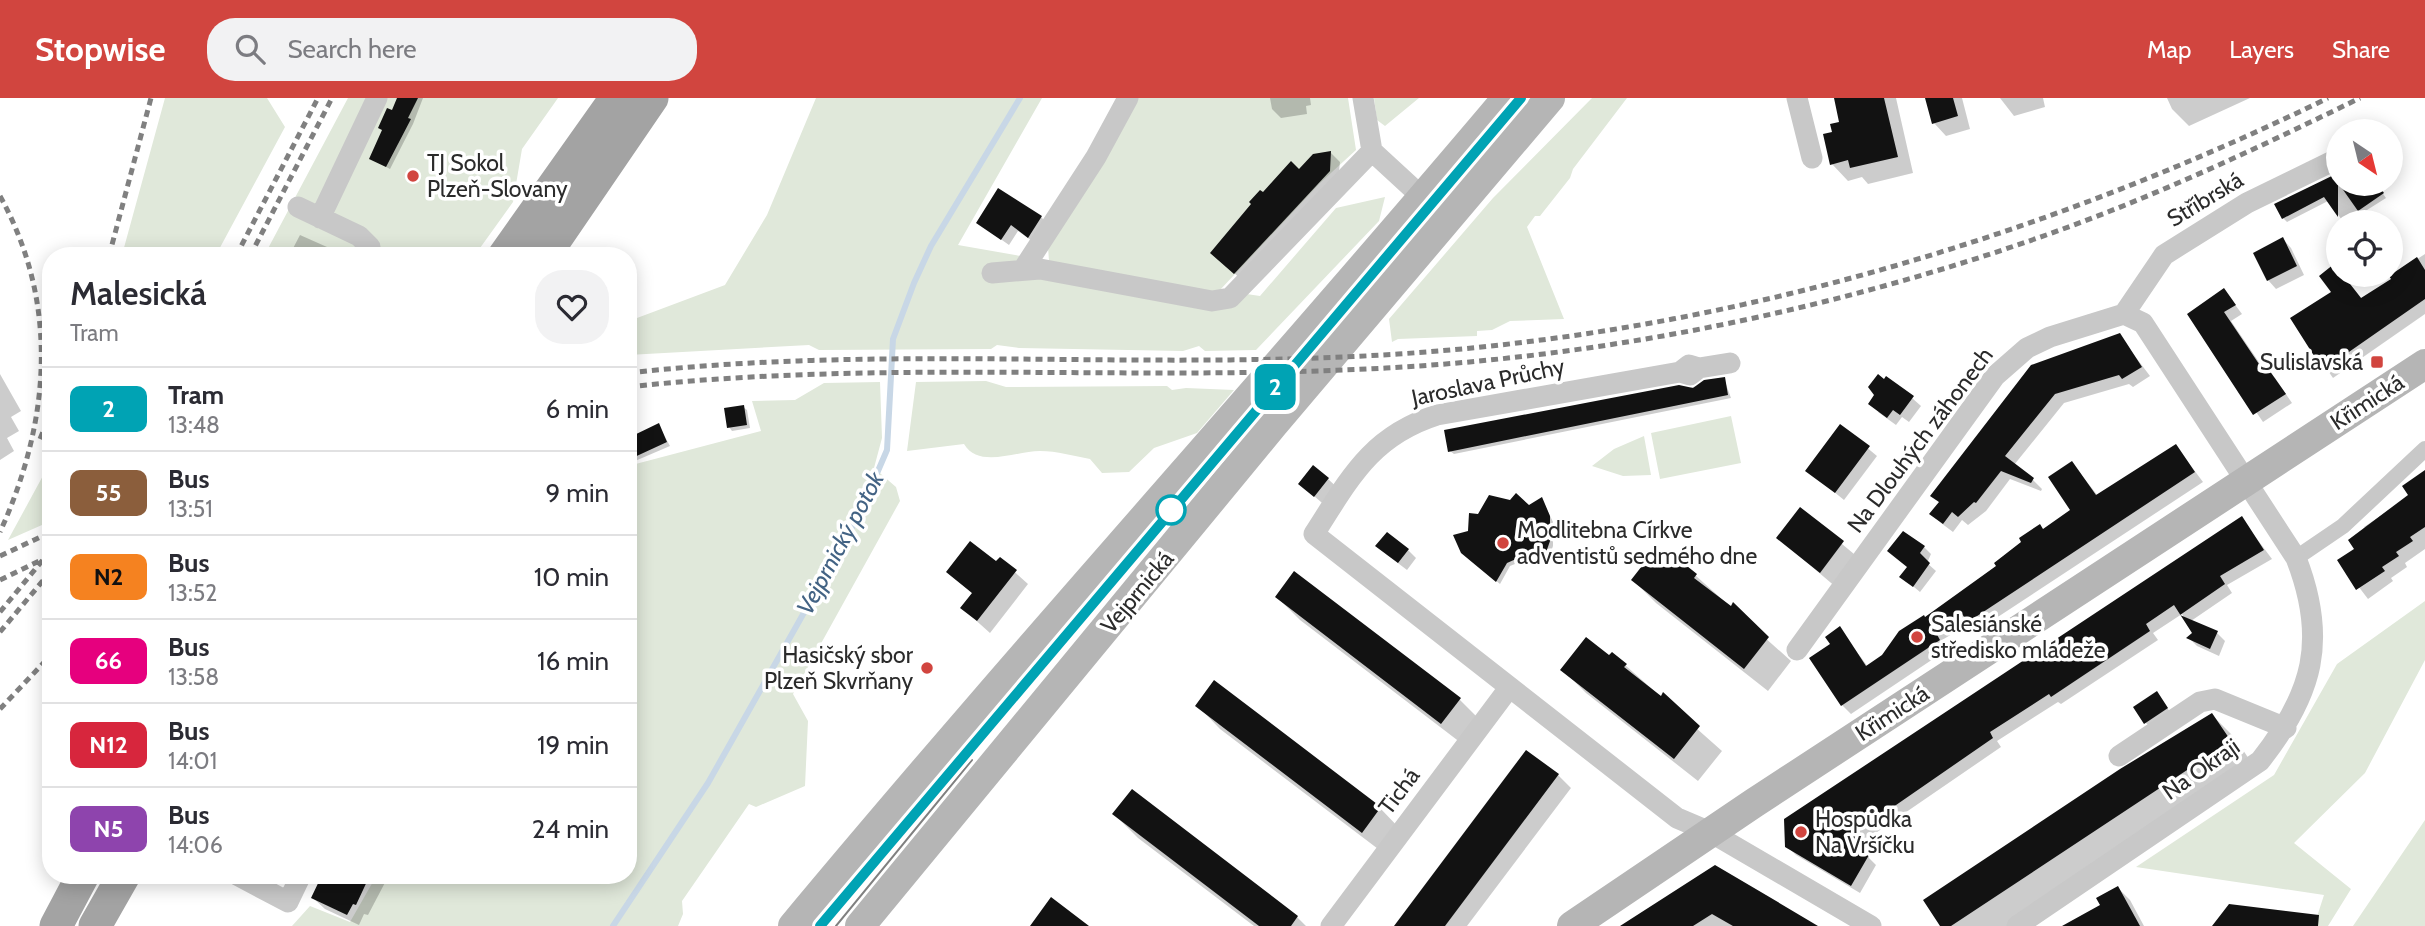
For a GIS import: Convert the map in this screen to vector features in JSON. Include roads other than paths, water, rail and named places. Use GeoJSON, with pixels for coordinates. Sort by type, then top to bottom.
{"type":"FeatureCollection","features":[{"type":"Feature","properties":{"kind":"main road"},"geometry":{"type":"LineString","coordinates":[[510,247],[616,98]]}},
{"type":"Feature","properties":{"kind":"main road"},"geometry":{"type":"LineString","coordinates":[[550,247],[652,98]]}},
{"type":"Feature","properties":{"kind":"main road","name":"Vejprnická"},"geometry":{"type":"LineString","coordinates":[[793,926],[1068,602],[1423,198],[1507,98]]}},
{"type":"Feature","properties":{"kind":"main road","name":"Vejprnická"},"geometry":{"type":"LineString","coordinates":[[859,926],[1273,425],[1550,98]]}},
{"type":"Feature","properties":{"kind":"main road","name":"Křimická"},"geometry":{"type":"LineString","coordinates":[[1572,926],[1710,832],[2425,364]]}},
{"type":"Feature","properties":{"kind":"main road"},"geometry":{"type":"LineString","coordinates":[[55,926],[78,884]]}},
{"type":"Feature","properties":{"kind":"main road"},"geometry":{"type":"LineString","coordinates":[[94,926],[119,884]]}},
{"type":"Feature","properties":{"kind":"street"},"geometry":{"type":"LineString","coordinates":[[320,218],[377,98]]}},
{"type":"Feature","properties":{"kind":"street"},"geometry":{"type":"LineString","coordinates":[[1024,268],[1096,157],[1128,98]]}},
{"type":"Feature","properties":{"kind":"street"},"geometry":{"type":"LineString","coordinates":[[1363,98],[1372,151],[1447,220]]}},
{"type":"Feature","properties":{"kind":"street"},"geometry":{"type":"LineString","coordinates":[[1797,98],[1812,158]]}},
{"type":"Feature","properties":{"kind":"street"},"geometry":{"type":"LineString","coordinates":[[992,273],[1024,268],[1212,301],[1230,298],[1372,151]]}},
{"type":"Feature","properties":{"kind":"street","name":"Stříbrská"},"geometry":{"type":"LineString","coordinates":[[2124,314],[2164,255],[2247,203],[2326,164]]}},
{"type":"Feature","properties":{"kind":"street"},"geometry":{"type":"LineString","coordinates":[[298,207],[359,236],[370,247]]}},
{"type":"Feature","properties":{"kind":"street"},"geometry":{"type":"LineString","coordinates":[[2124,314],[2143,323],[2247,480]]}},
{"type":"Feature","properties":{"kind":"street","name":"Na Dlouhých záhonech"},"geometry":{"type":"LineString","coordinates":[[1797,650],[1995,376],[2008,362],[2050,337],[2124,314]]}},
{"type":"Feature","properties":{"kind":"street","name":"Jaroslava Průchy"},"geometry":{"type":"LineString","coordinates":[[1509,688],[1314,534],[1368,456],[1389,436],[1412,423],[1437,415],[1730,363]]}},
{"type":"Feature","properties":{"kind":"street"},"geometry":{"type":"LineString","coordinates":[[2296,558],[2343,526],[2425,449]]}},
{"type":"Feature","properties":{"kind":"street","name":"Na Okraji"},"geometry":{"type":"LineString","coordinates":[[2017,926],[2260,761],[2286,728],[2304,690],[2313,649],[2309,593],[2296,558],[2247,480]]}},
{"type":"Feature","properties":{"kind":"street"},"geometry":{"type":"LineString","coordinates":[[1509,688],[1677,818],[1710,832],[1871,926]]}},
{"type":"Feature","properties":{"kind":"street","name":"Tichá"},"geometry":{"type":"LineString","coordinates":[[1331,926],[1509,688]]}},
{"type":"Feature","properties":{"kind":"street"},"geometry":{"type":"LineString","coordinates":[[2119,756],[2200,702],[2215,699],[2286,728]]}},
{"type":"Feature","properties":{"kind":"street"},"geometry":{"type":"LineString","coordinates":[[254,884],[288,902],[297,884]]}},
{"type":"Feature","properties":{"kind":"waterway","name":"Vejprnický potok"},"geometry":{"type":"LineString","coordinates":[[613,926],[708,783],[859,515],[887,450],[893,339],[914,283],[931,246],[1020,98]]}},
{"type":"Feature","properties":{"kind":"tram line"},"geometry":{"type":"LineString","coordinates":[[820,926],[1521,98]]}},
{"type":"Feature","properties":{"kind":"tram line","name":"2"},"geometry":{"type":"LineString","coordinates":[[820,926],[1081,614],[1521,98]]}},
{"type":"Feature","properties":{"kind":"tram line"},"geometry":{"type":"LineString","coordinates":[[836,926],[972,760]]}},
{"type":"Feature","properties":{"kind":"railway"},"geometry":{"type":"LineString","coordinates":[[111,247],[151,98]]}},
{"type":"Feature","properties":{"kind":"railway"},"geometry":{"type":"LineString","coordinates":[[241,247],[318,98]]}},
{"type":"Feature","properties":{"kind":"railway"},"geometry":{"type":"LineString","coordinates":[[255,247],[332,98]]}},
{"type":"Feature","properties":{"kind":"railway"},"geometry":{"type":"LineString","coordinates":[[637,372],[820,360],[1302,359],[1519,343],[1639,325],[1758,301],[1875,271],[1991,236],[2105,195],[2218,149],[2328,98]]}},
{"type":"Feature","properties":{"kind":"railway"},"geometry":{"type":"LineString","coordinates":[[637,386],[818,374],[1291,372],[1386,368],[1554,353],[1639,340],[1806,306],[1969,261],[2128,204],[2360,98]]}},
{"type":"Feature","properties":{"kind":"railway"},"geometry":{"type":"LineString","coordinates":[[0,196],[19,237],[32,279],[40,321],[41,364],[38,406],[30,448],[0,532]]}},
{"type":"Feature","properties":{"kind":"railway"},"geometry":{"type":"LineString","coordinates":[[40,439],[42,434]]}},
{"type":"Feature","properties":{"kind":"railway"},"geometry":{"type":"LineString","coordinates":[[0,556],[42,536]]}},
{"type":"Feature","properties":{"kind":"railway"},"geometry":{"type":"LineString","coordinates":[[0,580],[41,560]]}},
{"type":"Feature","properties":{"kind":"railway"},"geometry":{"type":"LineString","coordinates":[[0,612],[42,561]]}},
{"type":"Feature","properties":{"kind":"railway"},"geometry":{"type":"LineString","coordinates":[[0,632],[42,582]]}},
{"type":"Feature","properties":{"kind":"railway"},"geometry":{"type":"LineString","coordinates":[[0,709],[42,665]]}},
{"type":"Feature","properties":{"kind":"place","name":"TJ Sokol Plzeň-Slovany"},"geometry":{"type":"Point","coordinates":[413,176]}},
{"type":"Feature","properties":{"kind":"place","name":"Sulislavská"},"geometry":{"type":"Point","coordinates":[2377,362]}},
{"type":"Feature","properties":{"kind":"place","name":"Modlitebna Církve adventistů sedmého dne"},"geometry":{"type":"Point","coordinates":[1503,543]}},
{"type":"Feature","properties":{"kind":"place","name":"Salesiánské středisko mládeže"},"geometry":{"type":"Point","coordinates":[1917,637]}},
{"type":"Feature","properties":{"kind":"place","name":"Hasičský sbor Plzeň Skvrňany"},"geometry":{"type":"Point","coordinates":[927,668]}},
{"type":"Feature","properties":{"kind":"place","name":"Hospůdka Na Vršíčku"},"geometry":{"type":"Point","coordinates":[1801,832]}}]}
